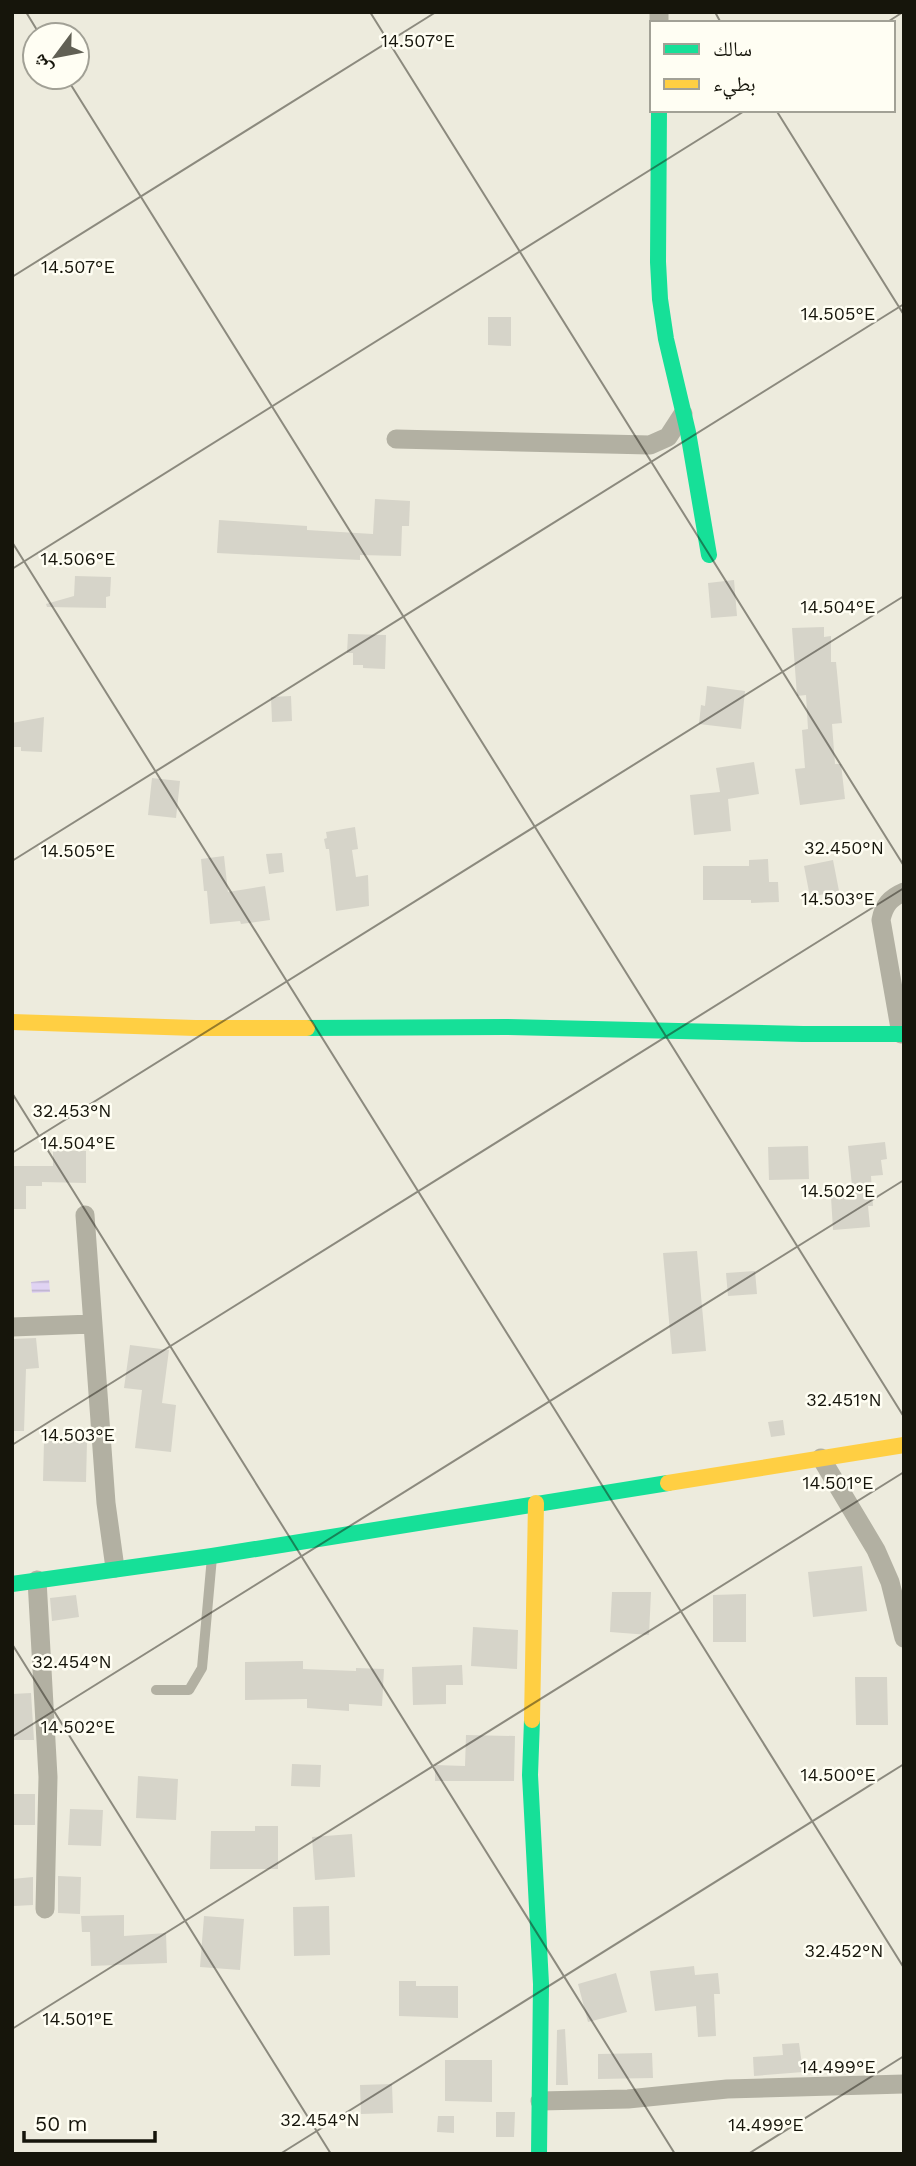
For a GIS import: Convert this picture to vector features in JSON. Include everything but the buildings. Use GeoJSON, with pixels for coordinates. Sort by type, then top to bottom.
{"type":"FeatureCollection","features":[{"type":"Feature","properties":{"kind":"street"},"geometry":{"type":"LineString","coordinates":[[659,112],[660,299],[709,555]]}},
{"type":"Feature","properties":{"kind":"street"},"geometry":{"type":"LineString","coordinates":[[396,439],[650,446],[668,438],[683,414]]}},
{"type":"Feature","properties":{"kind":"street"},"geometry":{"type":"LineString","coordinates":[[12,1022],[195,1028],[505,1027],[902,1034],[881,920],[883,909],[890,899],[904,892]]}},
{"type":"Feature","properties":{"kind":"street"},"geometry":{"type":"LineString","coordinates":[[85,1215],[106,1503],[116,1568]]}},
{"type":"Feature","properties":{"kind":"street"},"geometry":{"type":"LineString","coordinates":[[12,1327],[92,1324]]}},
{"type":"Feature","properties":{"kind":"street"},"geometry":{"type":"LineString","coordinates":[[12,1584],[212,1556],[904,1445]]}},
{"type":"Feature","properties":{"kind":"street"},"geometry":{"type":"LineString","coordinates":[[821,1458],[876,1550],[890,1582],[904,1638]]}},
{"type":"Feature","properties":{"kind":"street"},"geometry":{"type":"LineString","coordinates":[[536,1503],[530,1775],[541,1984],[539,2154]]}},
{"type":"Feature","properties":{"kind":"street"},"geometry":{"type":"LineString","coordinates":[[37,1580],[48,1777],[45,1909]]}},
{"type":"Feature","properties":{"kind":"street"},"geometry":{"type":"LineString","coordinates":[[540,2101],[628,2099],[727,2089],[904,2084]]}},
{"type":"Feature","properties":{"kind":"lane"},"geometry":{"type":"LineString","coordinates":[[156,1690],[189,1690],[202,1668],[212,1556]]}},
{"type":"Feature","properties":{"kind":"shaded area"},"geometry":{"type":"Polygon","coordinates":[[[49,1280],[50,1292],[32,1293],[31,1282],[49,1280]]]}},
{"type":"Feature","properties":{"kind":"traffic: fast"},"geometry":{"type":"LineString","coordinates":[[659,112],[660,299],[666,339],[688,432],[709,555]]}},
{"type":"Feature","properties":{"kind":"traffic: fast"},"geometry":{"type":"LineString","coordinates":[[307,1028],[505,1027],[904,1034]]}},
{"type":"Feature","properties":{"kind":"traffic: fast"},"geometry":{"type":"LineString","coordinates":[[12,1584],[212,1556],[668,1483]]}},
{"type":"Feature","properties":{"kind":"traffic: fast"},"geometry":{"type":"LineString","coordinates":[[532,1720],[530,1775],[541,1984],[539,2154]]}},
{"type":"Feature","properties":{"kind":"traffic: slow"},"geometry":{"type":"LineString","coordinates":[[12,1022],[195,1028],[307,1028]]}},
{"type":"Feature","properties":{"kind":"traffic: slow"},"geometry":{"type":"LineString","coordinates":[[668,1483],[904,1445]]}},
{"type":"Feature","properties":{"kind":"traffic: slow"},"geometry":{"type":"LineString","coordinates":[[532,1720],[536,1503]]}}]}
